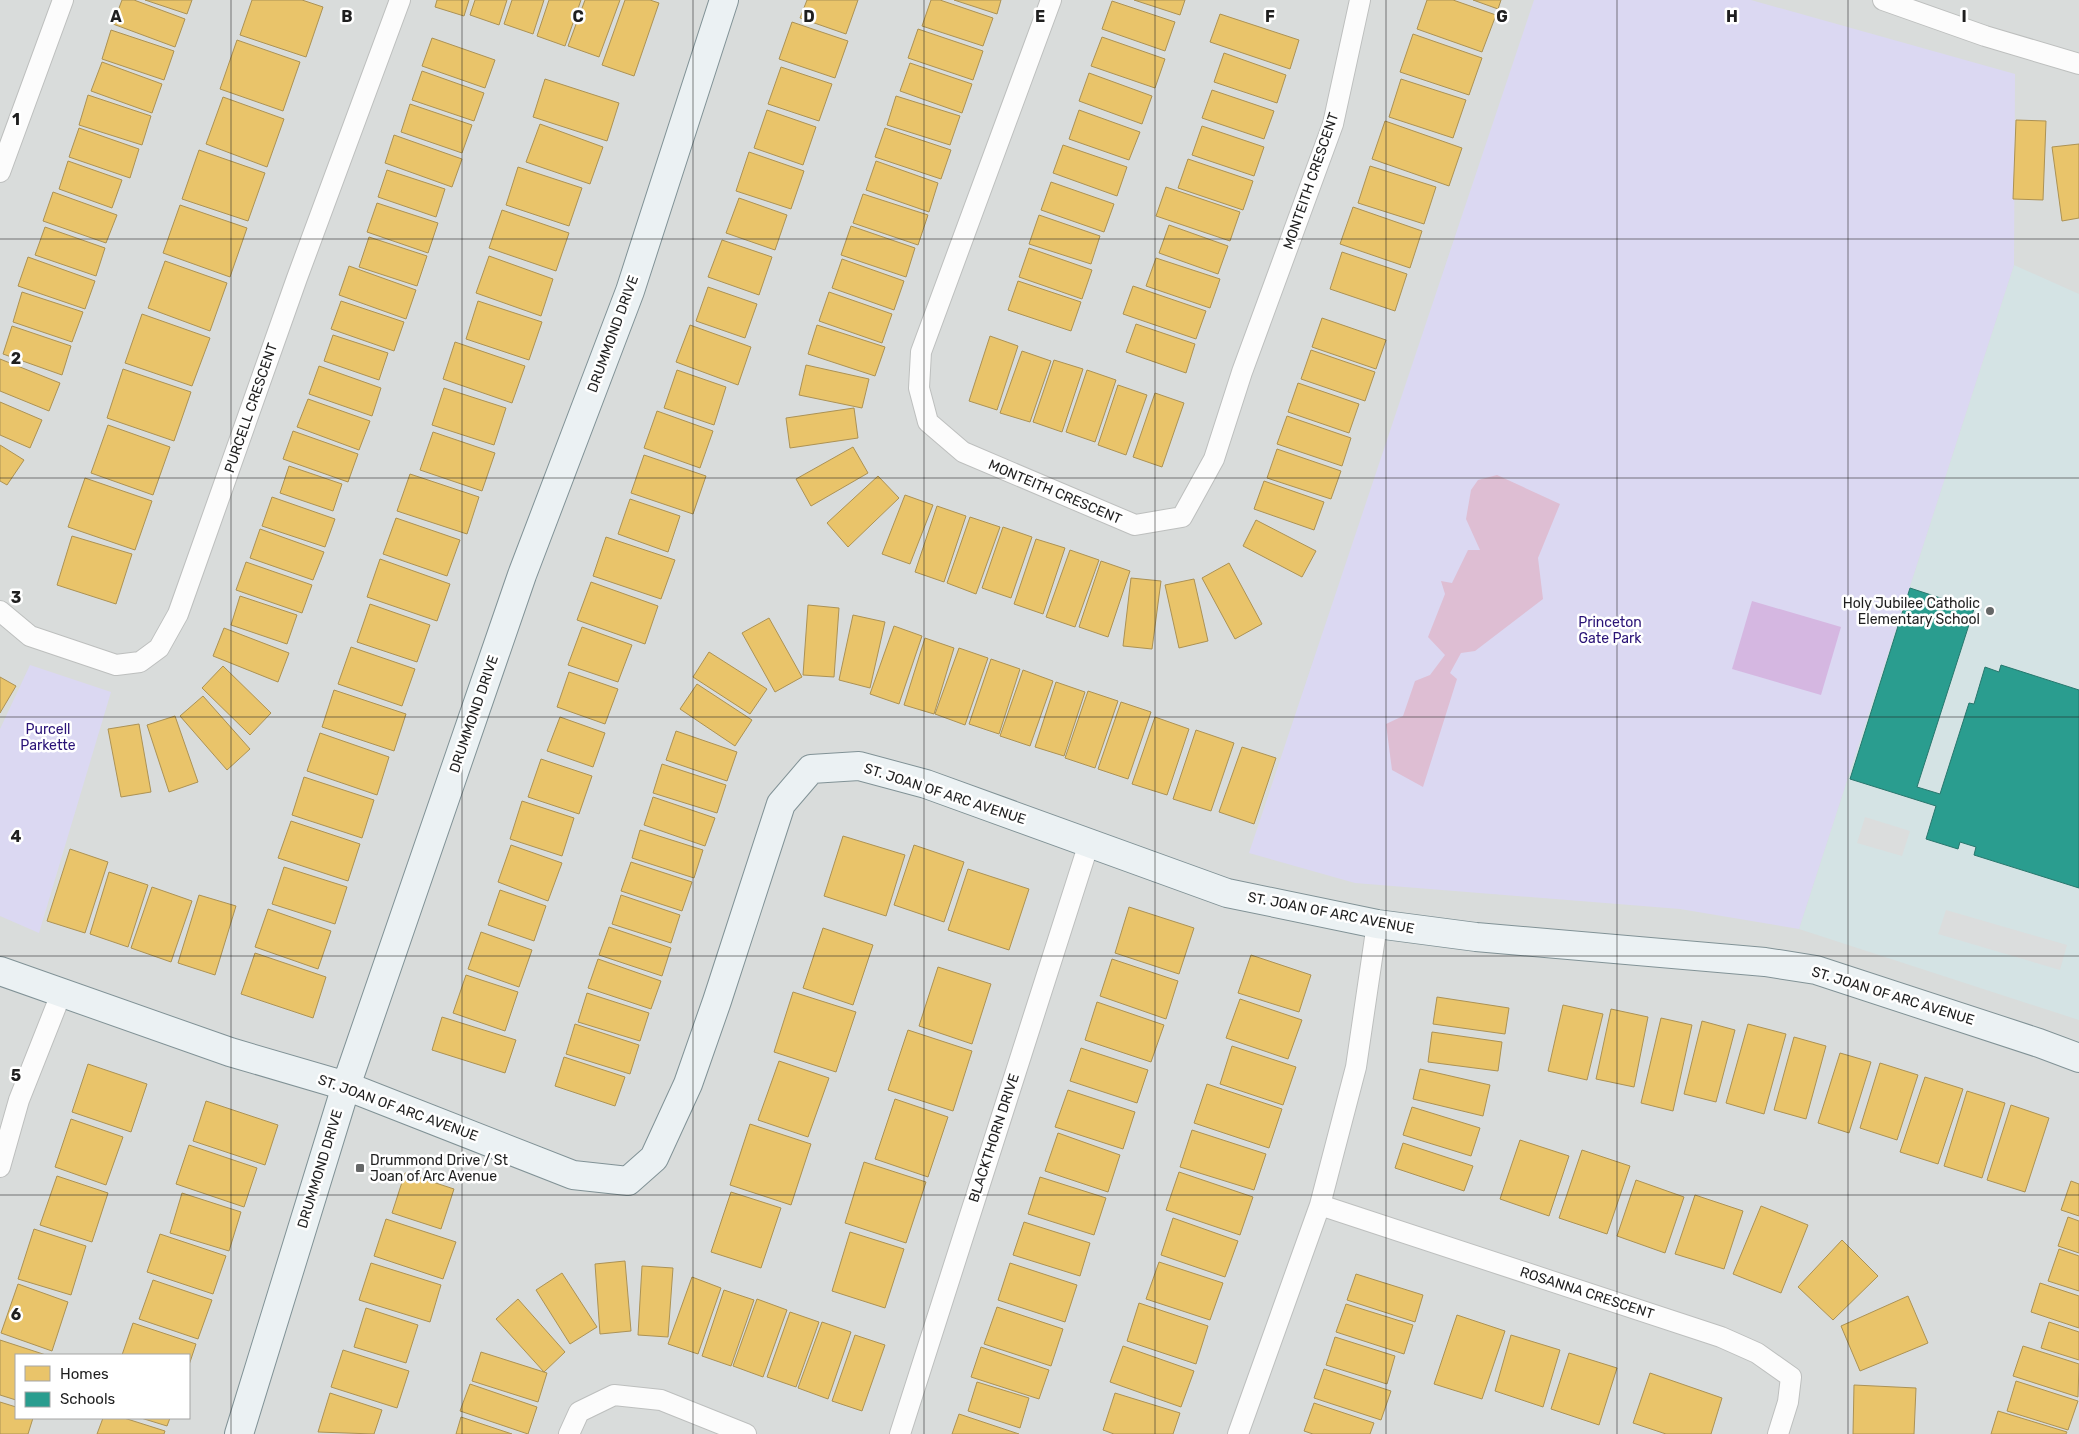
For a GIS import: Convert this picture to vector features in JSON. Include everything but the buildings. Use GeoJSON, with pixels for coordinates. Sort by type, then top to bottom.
{"type":"FeatureCollection","features":[{"type":"Feature","properties":{"kind":"street"},"geometry":{"type":"LineString","coordinates":[[0,172],[63,0]]}},
{"type":"Feature","properties":{"kind":"street","name":"PURCELL CRESCENT"},"geometry":{"type":"LineString","coordinates":[[0,611],[30,636],[116,665],[140,662],[159,648],[178,614],[294,288],[400,0]]}},
{"type":"Feature","properties":{"kind":"street","name":"DRUMMOND DRIVE"},"geometry":{"type":"LineString","coordinates":[[239,1434],[346,1086],[522,575],[630,291],[724,0]]}},
{"type":"Feature","properties":{"kind":"street","name":"MONTEITH CRESCENT"},"geometry":{"type":"LineString","coordinates":[[1050,0],[921,352],[919,388],[928,422],[963,452],[1135,526],[1182,517],[1214,460],[1242,372],[1333,124],[1360,0]]}},
{"type":"Feature","properties":{"kind":"street"},"geometry":{"type":"LineString","coordinates":[[1883,0],[1986,36],[2079,64]]}},
{"type":"Feature","properties":{"kind":"street","name":"ST. JOAN OF ARC AVENUE"},"geometry":{"type":"LineString","coordinates":[[0,971],[230,1052],[346,1086],[572,1175],[628,1182],[654,1158],[688,1084],[781,804],[811,769],[859,766],[926,784],[1227,893],[1378,924],[1476,937],[1765,962],[1816,970],[2039,1043],[2079,1058]]}},
{"type":"Feature","properties":{"kind":"street","name":"BLACKTHORN DRIVE"},"geometry":{"type":"LineString","coordinates":[[900,1434],[1089,843]]}},
{"type":"Feature","properties":{"kind":"street"},"geometry":{"type":"LineString","coordinates":[[1238,1434],[1320,1205],[1356,1067],[1378,924]]}},
{"type":"Feature","properties":{"kind":"street"},"geometry":{"type":"LineString","coordinates":[[0,1167],[20,1100],[61,994]]}},
{"type":"Feature","properties":{"kind":"street","name":"ROSANNA CRESCENT"},"geometry":{"type":"LineString","coordinates":[[1320,1205],[1721,1337],[1757,1353],[1792,1377],[1788,1402],[1778,1434]]}},
{"type":"Feature","properties":{"kind":"street"},"geometry":{"type":"LineString","coordinates":[[569,1434],[578,1412],[614,1395],[661,1400],[746,1434]]}},
{"type":"Feature","properties":{"kind":"shaded area"},"geometry":{"type":"Polygon","coordinates":[[[0,0],[2079,0],[2079,1434],[0,1434],[0,0]]]}},
{"type":"Feature","properties":{"kind":"shaded area","name":"Holy Jubilee Catholic Elementary School"},"geometry":{"type":"Polygon","coordinates":[[[2014,265],[2079,294],[2079,1020],[1799,929],[2014,265]]]}},
{"type":"Feature","properties":{"kind":"shaded area"},"geometry":{"type":"Polygon","coordinates":[[[1497,475],[1560,504],[1538,558],[1543,599],[1475,651],[1461,653],[1450,673],[1457,679],[1423,787],[1392,770],[1386,724],[1403,716],[1415,681],[1430,675],[1445,655],[1428,637],[1445,594],[1441,581],[1452,583],[1468,550],[1480,550],[1466,519],[1471,490],[1478,480],[1497,475]]]}},
{"type":"Feature","properties":{"kind":"shaded area"},"geometry":{"type":"Polygon","coordinates":[[[1752,601],[1841,627],[1821,695],[1732,669],[1752,601]]]}},
{"type":"Feature","properties":{"kind":"shaded area"},"geometry":{"type":"Polygon","coordinates":[[[1865,817],[1910,831],[1902,856],[1857,843],[1865,817]]]}},
{"type":"Feature","properties":{"kind":"shaded area"},"geometry":{"type":"Polygon","coordinates":[[[1946,910],[2067,945],[2060,970],[1938,934],[1946,910]]]}},
{"type":"Feature","properties":{"kind":"green space","name":"Princeton Gate Park"},"geometry":{"type":"Polygon","coordinates":[[[1534,0],[1751,0],[2015,74],[2014,265],[1799,929],[1680,909],[1355,883],[1249,853],[1534,0]]]}},
{"type":"Feature","properties":{"kind":"green space","name":"Purcell Parkette"},"geometry":{"type":"Polygon","coordinates":[[[30,665],[111,692],[39,933],[0,916],[0,729],[30,665]]]}},
{"type":"Feature","properties":{"kind":"place","name":"Holy Jubilee Catholic Elementary School"},"geometry":{"type":"Point","coordinates":[1990,611]}},
{"type":"Feature","properties":{"kind":"place","name":"Drummond Drive / St Joan of Arc Avenue"},"geometry":{"type":"Point","coordinates":[360,1168]}}]}
